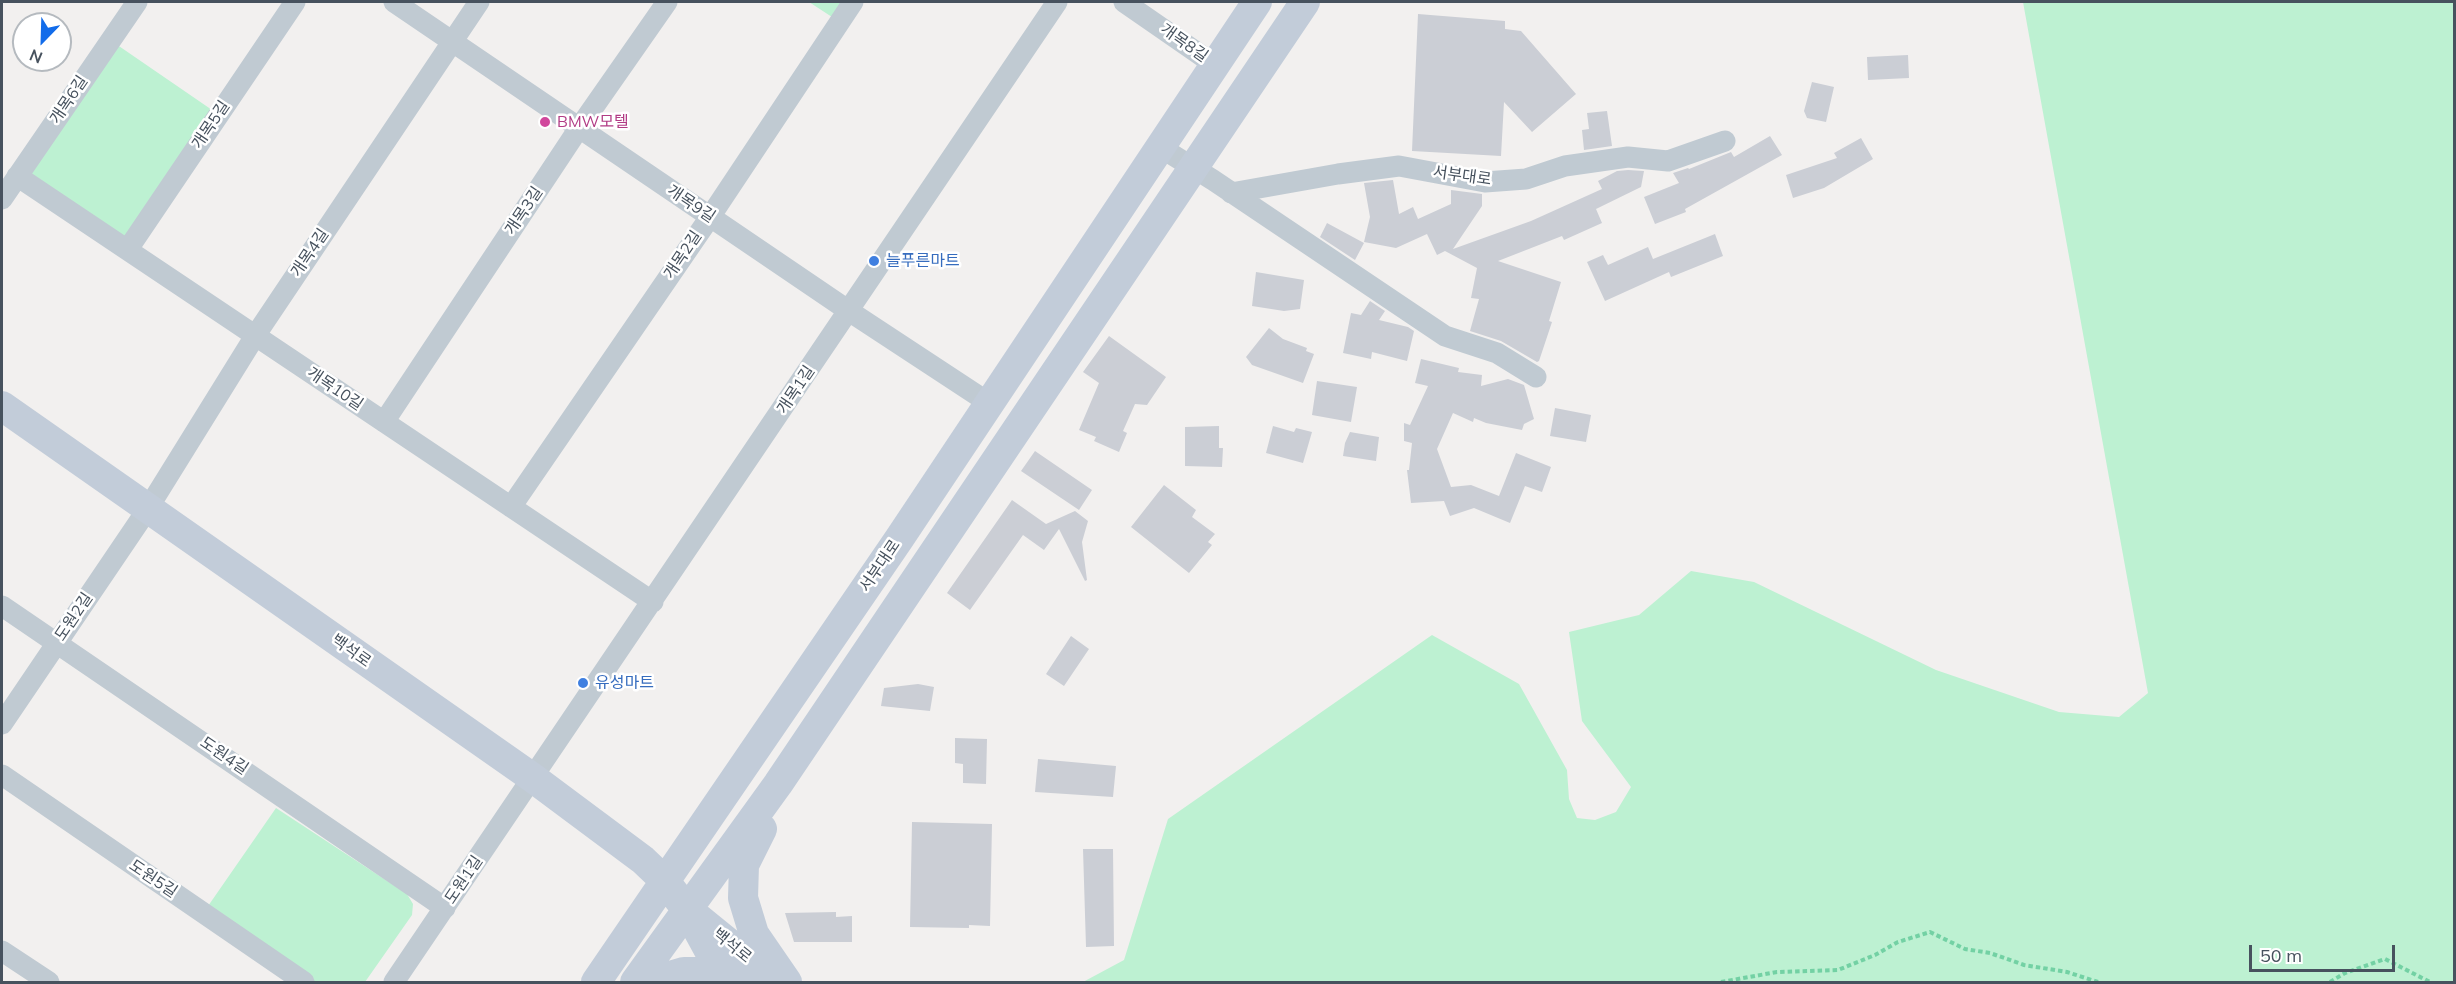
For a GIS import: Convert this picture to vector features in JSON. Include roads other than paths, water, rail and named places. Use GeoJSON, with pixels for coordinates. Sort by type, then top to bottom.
{"type":"FeatureCollection","features":[{"type":"Feature","properties":{"kind":"main road","name":"서부대로"},"geometry":{"type":"LineString","coordinates":[[596,982],[989,403],[1257,2]]}},
{"type":"Feature","properties":{"kind":"main road"},"geometry":{"type":"LineString","coordinates":[[635,982],[778,784],[1305,2]]}},
{"type":"Feature","properties":{"kind":"main road","name":"백석로"},"geometry":{"type":"LineString","coordinates":[[2,406],[147,510],[534,778],[643,860],[664,880],[687,910],[711,954],[737,982]]}},
{"type":"Feature","properties":{"kind":"main road"},"geometry":{"type":"LineString","coordinates":[[778,784],[763,827],[744,864],[743,898],[754,934],[787,982]]}},
{"type":"Feature","properties":{"kind":"main road","name":"백석로"},"geometry":{"type":"LineString","coordinates":[[687,910],[777,982]]}},
{"type":"Feature","properties":{"kind":"main road"},"geometry":{"type":"LineString","coordinates":[[661,982],[667,977],[684,972],[699,972],[719,982]]}},
{"type":"Feature","properties":{"kind":"street","name":"개목6길"},"geometry":{"type":"LineString","coordinates":[[2,199],[137,2]]}},
{"type":"Feature","properties":{"kind":"street","name":"개목5길"},"geometry":{"type":"LineString","coordinates":[[128,249],[295,2]]}},
{"type":"Feature","properties":{"kind":"street","name":"개목9길"},"geometry":{"type":"LineString","coordinates":[[394,2],[849,311],[989,403]]}},
{"type":"Feature","properties":{"kind":"street","name":"개목4길"},"geometry":{"type":"LineString","coordinates":[[147,510],[255,336],[479,2]]}},
{"type":"Feature","properties":{"kind":"street","name":"개목3길"},"geometry":{"type":"LineString","coordinates":[[384,422],[579,128],[667,2]]}},
{"type":"Feature","properties":{"kind":"street","name":"개목2길"},"geometry":{"type":"LineString","coordinates":[[511,507],[710,217],[853,2]]}},
{"type":"Feature","properties":{"kind":"street","name":"개목1길"},"geometry":{"type":"LineString","coordinates":[[534,778],[1057,2]]}},
{"type":"Feature","properties":{"kind":"street","name":"개목8길"},"geometry":{"type":"LineString","coordinates":[[1124,2],[1215,65]]}},
{"type":"Feature","properties":{"kind":"street","name":"서부대로"},"geometry":{"type":"LineString","coordinates":[[1231,193],[1399,166],[1485,182],[1526,179],[1564,166],[1628,157],[1668,161],[1725,141]]}},
{"type":"Feature","properties":{"kind":"street"},"geometry":{"type":"LineString","coordinates":[[1160,147],[1445,336],[1497,353],[1536,377]]}},
{"type":"Feature","properties":{"kind":"street","name":"개목10길"},"geometry":{"type":"LineString","coordinates":[[17,176],[653,602]]}},
{"type":"Feature","properties":{"kind":"street","name":"도원2길"},"geometry":{"type":"LineString","coordinates":[[2,724],[147,510]]}},
{"type":"Feature","properties":{"kind":"street","name":"도원4길"},"geometry":{"type":"LineString","coordinates":[[2,606],[445,908]]}},
{"type":"Feature","properties":{"kind":"street","name":"도원5길"},"geometry":{"type":"LineString","coordinates":[[2,776],[303,982]]}},
{"type":"Feature","properties":{"kind":"street","name":"도원1길"},"geometry":{"type":"LineString","coordinates":[[394,982],[534,778]]}},
{"type":"Feature","properties":{"kind":"street"},"geometry":{"type":"LineString","coordinates":[[2,951],[49,982]]}},
{"type":"Feature","properties":{"kind":"place","name":"BMW모텔"},"geometry":{"type":"Point","coordinates":[545,122]}},
{"type":"Feature","properties":{"kind":"place","name":"늘푸른마트"},"geometry":{"type":"Point","coordinates":[874,261]}},
{"type":"Feature","properties":{"kind":"place","name":"유성마트"},"geometry":{"type":"Point","coordinates":[583,683]}}]}
